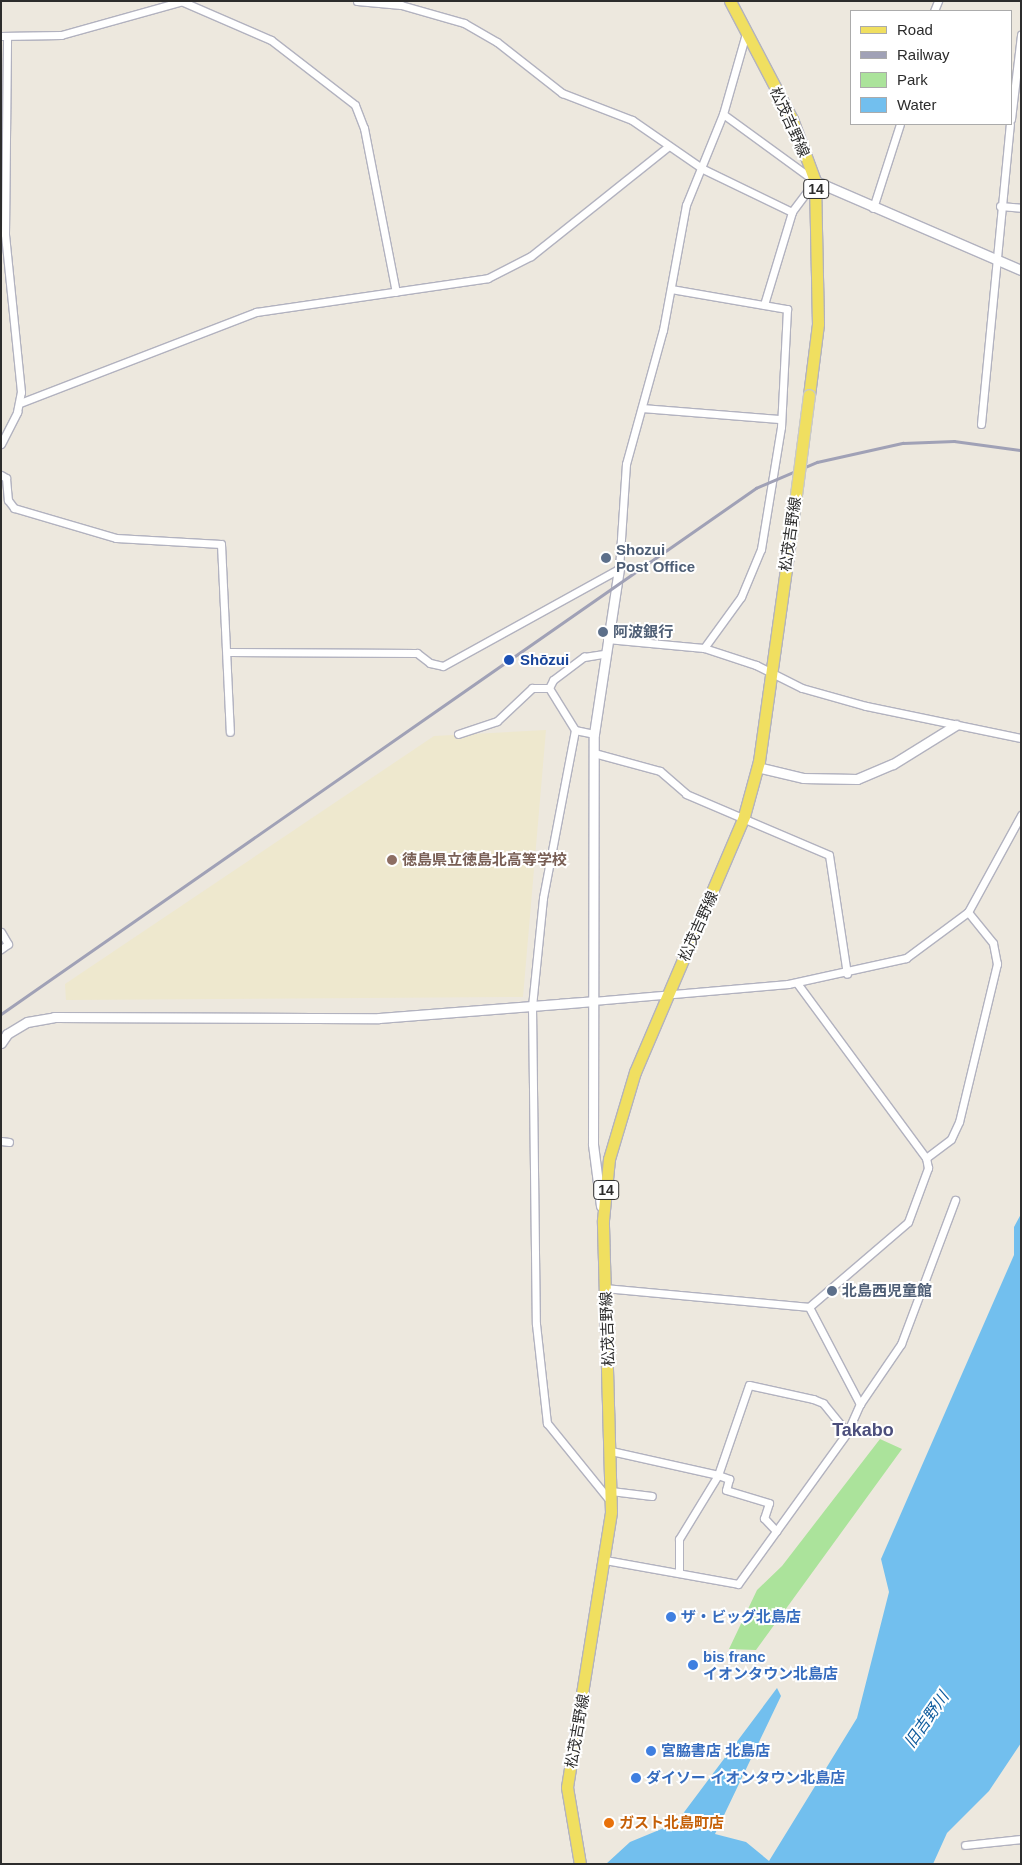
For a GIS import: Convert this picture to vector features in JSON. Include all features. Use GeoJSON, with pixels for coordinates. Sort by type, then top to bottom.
{"type":"FeatureCollection","features":[{"type":"Feature","properties":{"kind":"main road","name":"松茂吉野線"},"geometry":{"type":"LineString","coordinates":[[580,1864],[567,1787],[606,1560],[611,1497],[603,1220],[609,1159],[635,1072],[744,816],[757,767],[772,672],[818,324],[815,182],[792,119],[730,1]]}},
{"type":"Feature","properties":{"kind":"street"},"geometry":{"type":"LineString","coordinates":[[1,444],[20,403],[5,234],[4,36],[61,35],[182,1],[271,40],[355,105],[364,128],[396,292]]}},
{"type":"Feature","properties":{"kind":"street"},"geometry":{"type":"LineString","coordinates":[[357,1],[404,3],[464,23],[498,42],[562,92],[632,120],[703,169],[792,212]]}},
{"type":"Feature","properties":{"kind":"street"},"geometry":{"type":"LineString","coordinates":[[603,1220],[593,1144],[594,734],[604,654],[619,569],[626,464],[642,408],[671,289],[686,206],[703,169],[723,114],[746,33]]}},
{"type":"Feature","properties":{"kind":"street"},"geometry":{"type":"LineString","coordinates":[[1012,111],[1021,35]]}},
{"type":"Feature","properties":{"kind":"street"},"geometry":{"type":"LineString","coordinates":[[723,114],[815,182],[872,208],[1021,270]]}},
{"type":"Feature","properties":{"kind":"street"},"geometry":{"type":"LineString","coordinates":[[872,208],[900,125]]}},
{"type":"Feature","properties":{"kind":"street"},"geometry":{"type":"LineString","coordinates":[[981,424],[993,258],[1010,125]]}},
{"type":"Feature","properties":{"kind":"street"},"geometry":{"type":"LineString","coordinates":[[20,403],[256,312],[396,292],[432,283],[488,278],[508,269],[668,146]]}},
{"type":"Feature","properties":{"kind":"street"},"geometry":{"type":"LineString","coordinates":[[764,305],[792,212],[815,182]]}},
{"type":"Feature","properties":{"kind":"street"},"geometry":{"type":"LineString","coordinates":[[1000,206],[1021,208]]}},
{"type":"Feature","properties":{"kind":"street"},"geometry":{"type":"LineString","coordinates":[[671,289],[787,309],[773,496],[761,549],[741,597],[704,648]]}},
{"type":"Feature","properties":{"kind":"street"},"geometry":{"type":"LineString","coordinates":[[642,408],[779,419]]}},
{"type":"Feature","properties":{"kind":"street"},"geometry":{"type":"LineString","coordinates":[[1,475],[6,478],[8,500],[14,508],[116,538],[221,544],[229,652],[230,732]]}},
{"type":"Feature","properties":{"kind":"street"},"geometry":{"type":"LineString","coordinates":[[229,652],[417,652],[430,664],[443,666],[619,569]]}},
{"type":"Feature","properties":{"kind":"street"},"geometry":{"type":"LineString","coordinates":[[607,639],[704,648],[772,672],[802,688],[956,725],[1021,738]]}},
{"type":"Feature","properties":{"kind":"street"},"geometry":{"type":"LineString","coordinates":[[549,688],[553,680],[584,657],[604,654]]}},
{"type":"Feature","properties":{"kind":"street"},"geometry":{"type":"LineString","coordinates":[[458,734],[497,721],[532,688],[549,688]]}},
{"type":"Feature","properties":{"kind":"street"},"geometry":{"type":"LineString","coordinates":[[549,688],[575,730],[543,898],[532,1006],[531,1223],[540,1394],[547,1423],[611,1497],[652,1496]]}},
{"type":"Feature","properties":{"kind":"street"},"geometry":{"type":"LineString","coordinates":[[757,767],[802,778],[857,779],[956,725]]}},
{"type":"Feature","properties":{"kind":"street"},"geometry":{"type":"LineString","coordinates":[[575,730],[594,734]]}},
{"type":"Feature","properties":{"kind":"street"},"geometry":{"type":"LineString","coordinates":[[594,752],[660,771],[686,794],[744,816],[829,855],[846,974]]}},
{"type":"Feature","properties":{"kind":"street"},"geometry":{"type":"LineString","coordinates":[[1,1043],[7,1034],[36,1019],[54,1017],[379,1018],[797,983],[846,974],[906,958],[968,912],[1021,815]]}},
{"type":"Feature","properties":{"kind":"street"},"geometry":{"type":"LineString","coordinates":[[926,1158],[951,1139],[958,1122],[997,964],[993,943],[968,912]]}},
{"type":"Feature","properties":{"kind":"street"},"geometry":{"type":"LineString","coordinates":[[1,932],[8,944],[1,949]]}},
{"type":"Feature","properties":{"kind":"street"},"geometry":{"type":"LineString","coordinates":[[605,1288],[809,1306],[908,1222],[928,1168],[926,1158],[797,983]]}},
{"type":"Feature","properties":{"kind":"street"},"geometry":{"type":"LineString","coordinates":[[606,1560],[738,1584],[847,1433],[860,1404],[901,1344],[955,1200]]}},
{"type":"Feature","properties":{"kind":"street"},"geometry":{"type":"LineString","coordinates":[[809,1306],[860,1404]]}},
{"type":"Feature","properties":{"kind":"street"},"geometry":{"type":"LineString","coordinates":[[679,1573],[679,1540],[718,1475],[749,1385],[814,1398],[823,1404],[847,1433]]}},
{"type":"Feature","properties":{"kind":"street"},"geometry":{"type":"LineString","coordinates":[[611,1451],[729,1479],[726,1490],[769,1504],[764,1518],[776,1531]]}},
{"type":"Feature","properties":{"kind":"street"},"geometry":{"type":"LineString","coordinates":[[965,1845],[1021,1838]]}},
{"type":"Feature","properties":{"kind":"shaded area","name":"徳島県立徳島北高等学校"},"geometry":{"type":"Polygon","coordinates":[[[546,730],[523,997],[66,1000],[65,984],[434,736],[546,730]]]}},
{"type":"Feature","properties":{"kind":"green space"},"geometry":{"type":"Polygon","coordinates":[[[880,1439],[902,1449],[756,1650],[729,1649],[757,1590],[782,1566],[880,1439]]]}},
{"type":"Feature","properties":{"kind":"water","name":"旧吉野川"},"geometry":{"type":"Polygon","coordinates":[[[1021,1214],[1021,1743],[989,1791],[947,1833],[933,1864],[606,1864],[630,1842],[676,1823],[777,1688],[781,1696],[715,1834],[746,1842],[769,1861],[857,1718],[889,1592],[881,1559],[1014,1255],[1014,1227],[1021,1214]]]}},
{"type":"Feature","properties":{"kind":"railway"},"geometry":{"type":"LineString","coordinates":[[1,1014],[756,488],[817,462],[903,443],[954,441],[1021,450]]}},
{"type":"Feature","properties":{"kind":"place","name":"Shozui Post Office"},"geometry":{"type":"Point","coordinates":[606,558]}},
{"type":"Feature","properties":{"kind":"place","name":"阿波銀行"},"geometry":{"type":"Point","coordinates":[603,632]}},
{"type":"Feature","properties":{"kind":"place","name":"Shōzui"},"geometry":{"type":"Point","coordinates":[509,660]}},
{"type":"Feature","properties":{"kind":"place","name":"徳島県立徳島北高等学校"},"geometry":{"type":"Point","coordinates":[392,860]}},
{"type":"Feature","properties":{"kind":"place","name":"北島西児童館"},"geometry":{"type":"Point","coordinates":[832,1291]}},
{"type":"Feature","properties":{"kind":"place","name":"ザ・ビッグ北島店"},"geometry":{"type":"Point","coordinates":[671,1617]}},
{"type":"Feature","properties":{"kind":"place","name":"bis franc イオンタウン北島店"},"geometry":{"type":"Point","coordinates":[693,1665]}},
{"type":"Feature","properties":{"kind":"place","name":"宮脇書店 北島店"},"geometry":{"type":"Point","coordinates":[651,1751]}},
{"type":"Feature","properties":{"kind":"place","name":"ダイソー イオンタウン北島店"},"geometry":{"type":"Point","coordinates":[636,1778]}},
{"type":"Feature","properties":{"kind":"place","name":"ガスト北島町店"},"geometry":{"type":"Point","coordinates":[609,1823]}},
{"type":"Feature","properties":{"kind":"district","name":"Takabo"},"geometry":{"type":"Point","coordinates":[863,1430]}}]}
